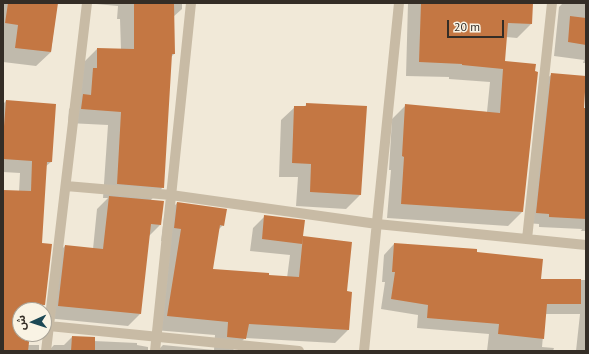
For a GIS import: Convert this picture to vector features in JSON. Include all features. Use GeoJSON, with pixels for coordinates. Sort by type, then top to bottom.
{"type":"FeatureCollection","features":[{"type":"Feature","properties":{"kind":"street"},"geometry":{"type":"LineString","coordinates":[[52,302],[87,3]]}},
{"type":"Feature","properties":{"kind":"street"},"geometry":{"type":"LineString","coordinates":[[155,351],[191,3]]}},
{"type":"Feature","properties":{"kind":"street"},"geometry":{"type":"LineString","coordinates":[[364,351],[400,3]]}},
{"type":"Feature","properties":{"kind":"street"},"geometry":{"type":"LineString","coordinates":[[527,239],[552,3]]}},
{"type":"Feature","properties":{"kind":"street"},"geometry":{"type":"LineString","coordinates":[[66,186],[171,195],[377,224],[586,245]]}},
{"type":"Feature","properties":{"kind":"street"},"geometry":{"type":"LineString","coordinates":[[52,326],[299,351]]}},
{"type":"Feature","properties":{"kind":"building"},"geometry":{"type":"Polygon","coordinates":[[[8,3],[58,3],[51,52],[15,48],[18,25],[5,23],[8,3]]]}},
{"type":"Feature","properties":{"kind":"building"},"geometry":{"type":"Polygon","coordinates":[[[134,3],[174,3],[175,54],[172,54],[164,188],[117,184],[121,112],[81,109],[83,94],[91,95],[93,68],[97,68],[97,48],[134,49],[134,3]]]}},
{"type":"Feature","properties":{"kind":"building"},"geometry":{"type":"Polygon","coordinates":[[[421,3],[533,3],[532,24],[508,23],[505,61],[536,64],[535,71],[538,72],[523,212],[401,204],[405,104],[500,113],[503,69],[462,64],[419,62],[421,3]]]}},
{"type":"Feature","properties":{"kind":"building"},"geometry":{"type":"Polygon","coordinates":[[[570,16],[586,18],[586,45],[568,42],[570,16]]]}},
{"type":"Feature","properties":{"kind":"building"},"geometry":{"type":"Polygon","coordinates":[[[551,73],[586,76],[584,108],[586,108],[586,219],[549,217],[549,214],[536,213],[551,73]]]}},
{"type":"Feature","properties":{"kind":"building"},"geometry":{"type":"Polygon","coordinates":[[[6,100],[56,104],[52,162],[47,162],[42,243],[52,244],[45,302],[12,302],[12,342],[29,342],[28,351],[3,351],[3,190],[31,191],[32,161],[3,159],[6,100]]]}},
{"type":"Feature","properties":{"kind":"building"},"geometry":{"type":"Polygon","coordinates":[[[306,103],[367,106],[361,195],[310,192],[311,164],[292,163],[294,106],[306,106],[306,103]]]}},
{"type":"Feature","properties":{"kind":"building"},"geometry":{"type":"Polygon","coordinates":[[[109,196],[164,201],[161,225],[151,224],[141,314],[58,306],[65,245],[103,249],[109,196]]]}},
{"type":"Feature","properties":{"kind":"building"},"geometry":{"type":"Polygon","coordinates":[[[177,202],[227,209],[224,226],[220,225],[213,269],[269,273],[269,275],[299,277],[303,236],[352,242],[347,291],[352,292],[349,330],[249,324],[246,339],[227,337],[228,322],[167,316],[181,229],[174,228],[177,202]]]}},
{"type":"Feature","properties":{"kind":"building"},"geometry":{"type":"Polygon","coordinates":[[[264,215],[305,220],[302,244],[262,239],[264,215]]]}},
{"type":"Feature","properties":{"kind":"building"},"geometry":{"type":"Polygon","coordinates":[[[394,243],[477,249],[477,252],[543,259],[541,279],[581,279],[581,304],[547,304],[544,339],[498,334],[499,324],[427,318],[428,305],[391,299],[395,272],[392,272],[394,243]]]}},
{"type":"Feature","properties":{"kind":"building"},"geometry":{"type":"Polygon","coordinates":[[[72,336],[95,337],[95,351],[71,351],[72,336]]]}}]}
